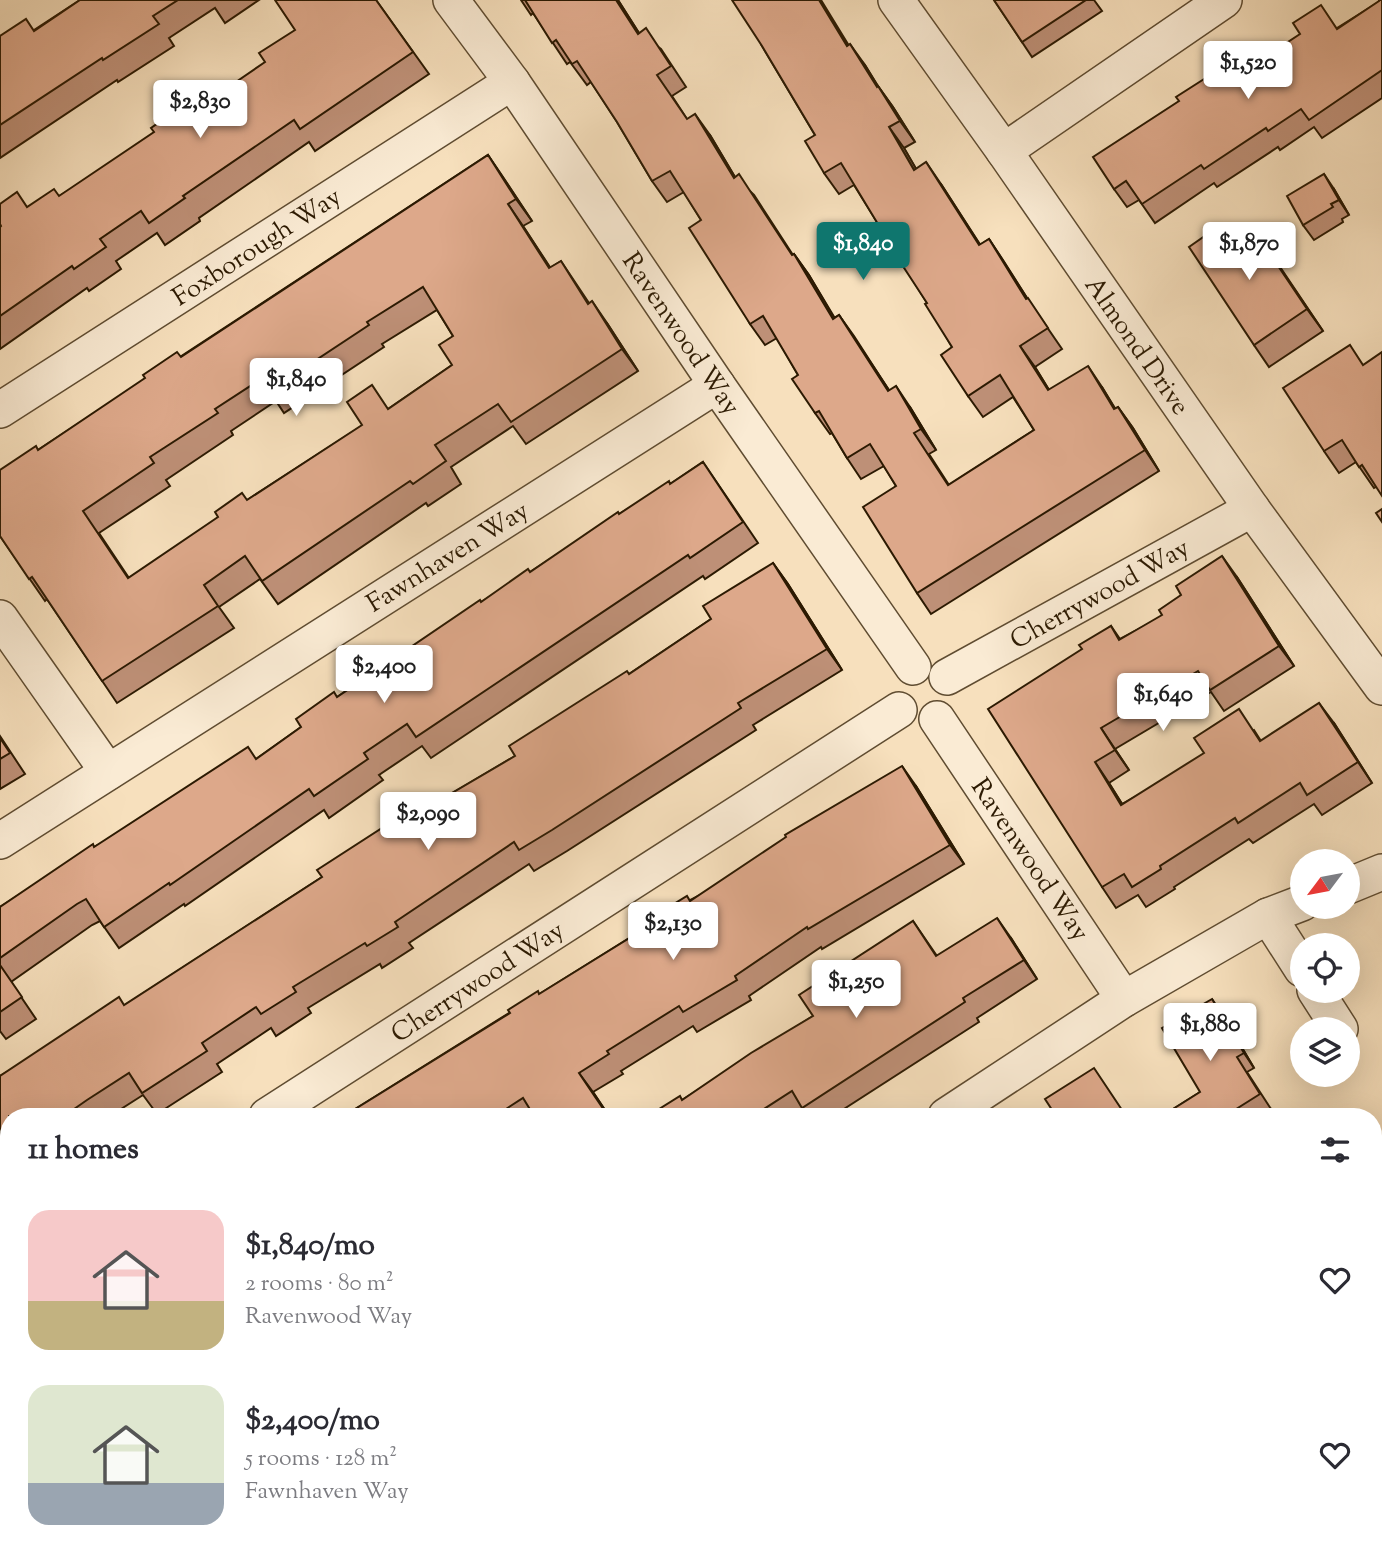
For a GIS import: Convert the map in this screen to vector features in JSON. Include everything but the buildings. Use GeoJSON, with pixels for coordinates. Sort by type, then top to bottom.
{"type":"FeatureCollection","features":[{"type":"Feature","properties":{"kind":"street","name":"Ravenwood Way"},"geometry":{"type":"LineString","coordinates":[[451,0],[513,82],[717,385],[913,667]]}},
{"type":"Feature","properties":{"kind":"street","name":"Almond Drive"},"geometry":{"type":"LineString","coordinates":[[897,0],[1252,509],[1382,687]]}},
{"type":"Feature","properties":{"kind":"street"},"geometry":{"type":"LineString","coordinates":[[1004,151],[1224,0]]}},
{"type":"Feature","properties":{"kind":"street","name":"Foxborough Way"},"geometry":{"type":"LineString","coordinates":[[0,410],[513,82]]}},
{"type":"Feature","properties":{"kind":"street","name":"Fawnhaven Way"},"geometry":{"type":"LineString","coordinates":[[0,841],[717,385]]}},
{"type":"Feature","properties":{"kind":"street","name":"Cherrywood Way"},"geometry":{"type":"LineString","coordinates":[[947,677],[1252,509]]}},
{"type":"Feature","properties":{"kind":"street"},"geometry":{"type":"LineString","coordinates":[[0,618],[108,772]]}},
{"type":"Feature","properties":{"kind":"street"},"geometry":{"type":"LineString","coordinates":[[929,666],[938,669],[947,677],[951,686],[950,704],[937,719],[917,722],[899,709],[895,690],[904,673],[913,667],[929,666]]}},
{"type":"Feature","properties":{"kind":"street","name":"Cherrywood Way"},"geometry":{"type":"LineString","coordinates":[[279,1108],[899,709]]}},
{"type":"Feature","properties":{"kind":"street","name":"Ravenwood Way"},"geometry":{"type":"LineString","coordinates":[[937,719],[1124,999]]}},
{"type":"Feature","properties":{"kind":"street"},"geometry":{"type":"LineString","coordinates":[[1360,881],[1382,872]]}},
{"type":"Feature","properties":{"kind":"street"},"geometry":{"type":"LineString","coordinates":[[960,1108],[1124,999],[1268,916],[1290,908]]}},
{"type":"Feature","properties":{"kind":"street"},"geometry":{"type":"LineString","coordinates":[[1268,916],[1290,951]]}}]}
